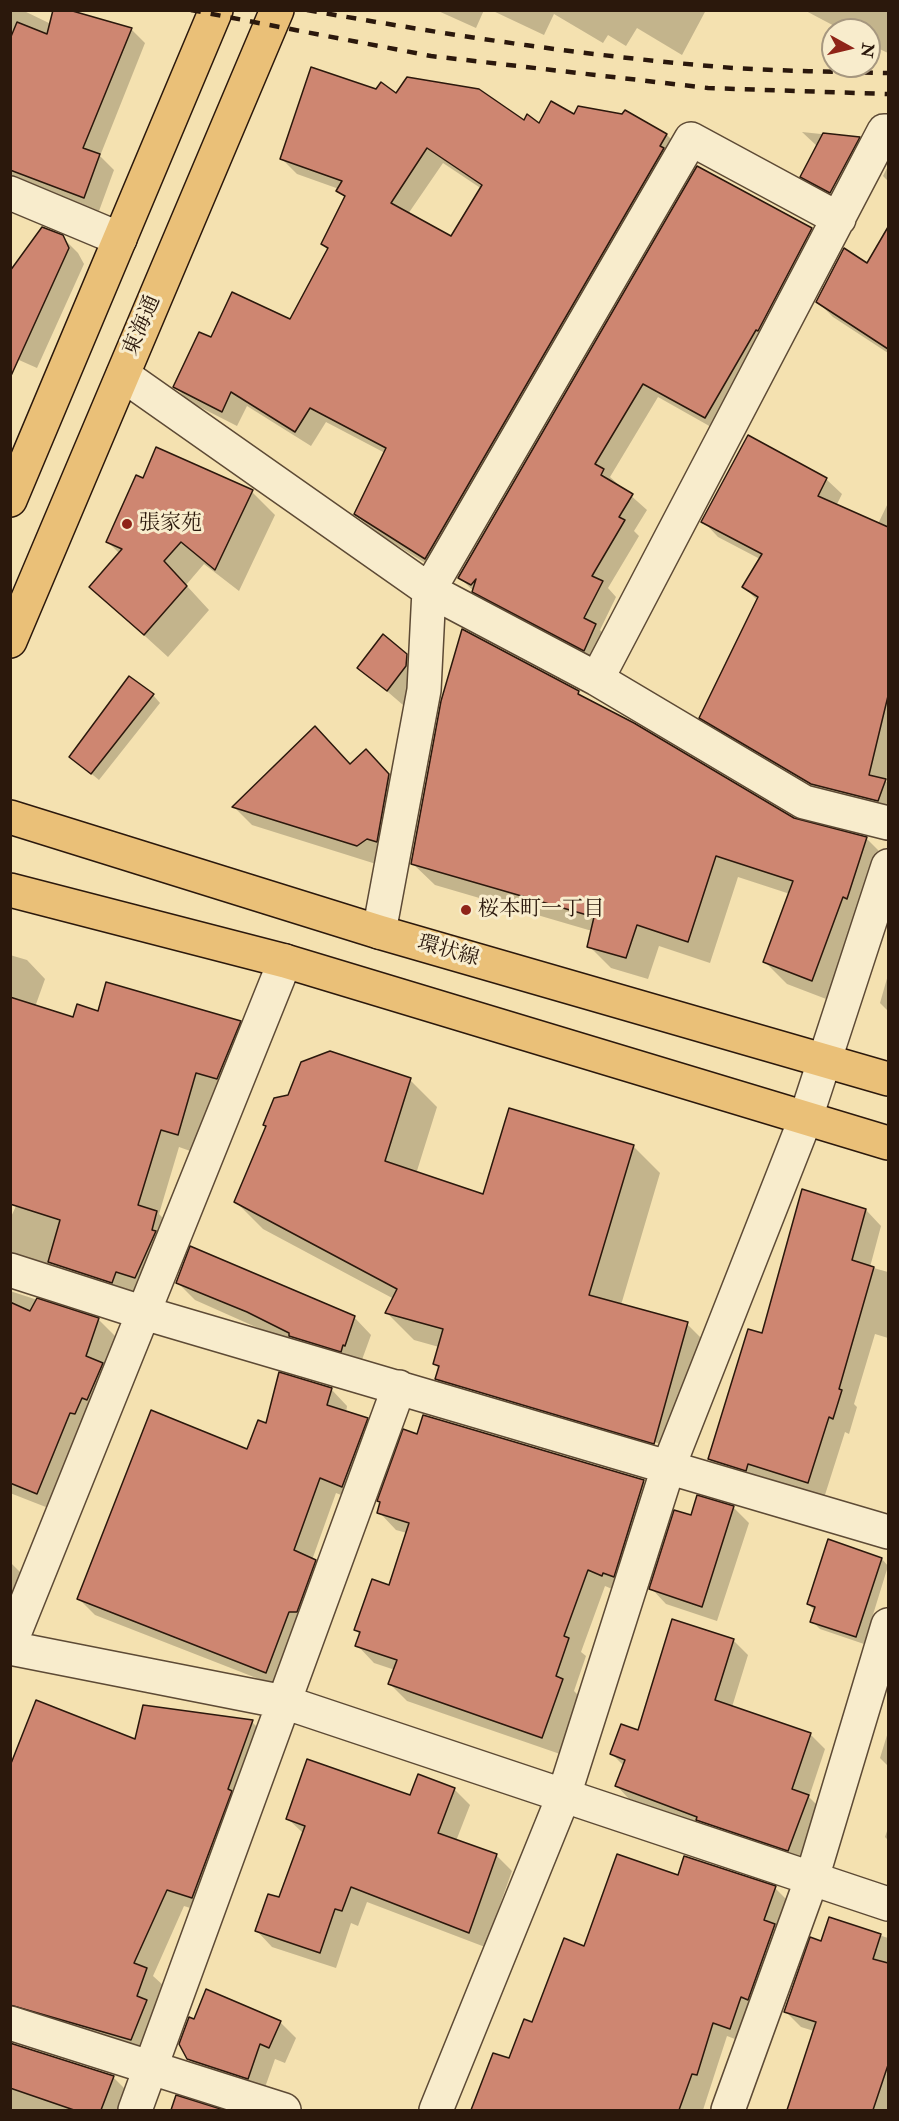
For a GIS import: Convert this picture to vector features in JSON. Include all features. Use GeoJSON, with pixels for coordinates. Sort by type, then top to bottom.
{"type":"FeatureCollection","features":[{"type":"Feature","properties":{"kind":"main road"},"geometry":{"type":"LineString","coordinates":[[10,500],[216,10]]}},
{"type":"Feature","properties":{"kind":"main road","name":"東海通"},"geometry":{"type":"LineString","coordinates":[[10,641],[277,10]]}},
{"type":"Feature","properties":{"kind":"main road","name":"環状線"},"geometry":{"type":"LineString","coordinates":[[10,817],[379,932],[888,1079]]}},
{"type":"Feature","properties":{"kind":"main road"},"geometry":{"type":"LineString","coordinates":[[10,890],[285,961],[805,1120],[888,1143]]}},
{"type":"Feature","properties":{"kind":"street"},"geometry":{"type":"LineString","coordinates":[[597,679],[884,131],[888,131]]}},
{"type":"Feature","properties":{"kind":"street"},"geometry":{"type":"LineString","coordinates":[[379,932],[424,690],[429,590],[691,139],[839,219]]}},
{"type":"Feature","properties":{"kind":"street"},"geometry":{"type":"LineString","coordinates":[[10,193],[120,239]]}},
{"type":"Feature","properties":{"kind":"street"},"geometry":{"type":"LineString","coordinates":[[123,375],[429,590],[597,679],[804,802],[888,823]]}},
{"type":"Feature","properties":{"kind":"street"},"geometry":{"type":"LineString","coordinates":[[436,2110],[564,1795],[668,1468],[805,1120],[888,866]]}},
{"type":"Feature","properties":{"kind":"street"},"geometry":{"type":"LineString","coordinates":[[285,961],[10,1646],[284,1702],[888,1904]]}},
{"type":"Feature","properties":{"kind":"street"},"geometry":{"type":"LineString","coordinates":[[10,1270],[144,1313],[888,1532]]}},
{"type":"Feature","properties":{"kind":"street"},"geometry":{"type":"LineString","coordinates":[[135,2110],[399,1387]]}},
{"type":"Feature","properties":{"kind":"street"},"geometry":{"type":"LineString","coordinates":[[728,2110],[812,1878],[888,1625]]}},
{"type":"Feature","properties":{"kind":"street"},"geometry":{"type":"LineString","coordinates":[[10,2024],[284,2110]]}},
{"type":"Feature","properties":{"kind":"building"},"geometry":{"type":"Polygon","coordinates":[[[53,10],[69,10],[132,28],[83,148],[100,154],[84,198],[10,170],[10,39],[17,22],[47,34],[53,10]]]}},
{"type":"Feature","properties":{"kind":"building"},"geometry":{"type":"Polygon","coordinates":[[[311,67],[376,89],[381,82],[396,93],[407,77],[479,89],[524,120],[527,114],[539,123],[551,101],[574,114],[578,106],[622,114],[625,110],[667,134],[660,146],[664,148],[425,559],[354,514],[386,448],[310,408],[295,432],[231,392],[222,412],[173,387],[199,332],[211,337],[232,292],[290,319],[328,248],[321,244],[345,196],[336,191],[342,181],[280,159],[311,67]],[[427,148],[391,203],[451,236],[482,185],[427,148]]]}},
{"type":"Feature","properties":{"kind":"building"},"geometry":{"type":"Polygon","coordinates":[[[823,133],[860,137],[830,193],[800,177],[823,133]]]}},
{"type":"Feature","properties":{"kind":"building"},"geometry":{"type":"Polygon","coordinates":[[[697,166],[812,228],[758,331],[756,330],[705,418],[643,384],[595,464],[604,469],[601,475],[633,494],[619,517],[625,520],[592,576],[603,581],[584,618],[596,624],[584,651],[472,592],[476,579],[471,585],[458,578],[697,166]]]}},
{"type":"Feature","properties":{"kind":"building"},"geometry":{"type":"Polygon","coordinates":[[[42,227],[63,235],[69,248],[10,378],[10,271],[42,227]]]}},
{"type":"Feature","properties":{"kind":"building"},"geometry":{"type":"Polygon","coordinates":[[[888,227],[888,349],[816,302],[844,248],[867,263],[888,227]]]}},
{"type":"Feature","properties":{"kind":"building"},"geometry":{"type":"Polygon","coordinates":[[[748,435],[827,478],[818,496],[888,527],[888,696],[869,775],[886,779],[878,801],[811,784],[699,718],[758,597],[742,587],[762,554],[701,522],[748,435]]]}},
{"type":"Feature","properties":{"kind":"building"},"geometry":{"type":"Polygon","coordinates":[[[156,447],[253,490],[215,570],[181,542],[164,561],[187,586],[144,635],[89,587],[122,549],[106,542],[136,475],[143,478],[156,447]]]}},
{"type":"Feature","properties":{"kind":"building"},"geometry":{"type":"Polygon","coordinates":[[[462,629],[579,691],[578,694],[634,723],[794,818],[867,837],[847,899],[843,897],[812,981],[763,962],[793,881],[716,856],[688,942],[637,925],[626,958],[587,947],[594,917],[411,864],[441,701],[462,629]]]}},
{"type":"Feature","properties":{"kind":"building"},"geometry":{"type":"Polygon","coordinates":[[[383,634],[407,654],[406,666],[387,691],[357,668],[383,634]]]}},
{"type":"Feature","properties":{"kind":"building"},"geometry":{"type":"Polygon","coordinates":[[[129,676],[154,694],[91,774],[69,757],[129,676]]]}},
{"type":"Feature","properties":{"kind":"building"},"geometry":{"type":"Polygon","coordinates":[[[315,726],[350,764],[366,749],[389,774],[377,842],[367,839],[357,846],[232,807],[315,726]]]}},
{"type":"Feature","properties":{"kind":"building"},"geometry":{"type":"Polygon","coordinates":[[[106,982],[241,1021],[217,1079],[196,1073],[178,1135],[161,1130],[138,1205],[157,1211],[152,1230],[156,1231],[135,1278],[116,1272],[112,1283],[48,1262],[60,1220],[10,1204],[10,997],[73,1017],[77,1004],[98,1011],[106,982]]]}},
{"type":"Feature","properties":{"kind":"building"},"geometry":{"type":"Polygon","coordinates":[[[330,1051],[411,1078],[385,1161],[483,1194],[509,1108],[634,1145],[589,1295],[688,1322],[654,1444],[435,1379],[439,1366],[433,1364],[443,1329],[385,1313],[397,1289],[234,1202],[266,1126],[263,1125],[274,1098],[288,1095],[301,1062],[330,1051]]]}},
{"type":"Feature","properties":{"kind":"building"},"geometry":{"type":"Polygon","coordinates":[[[802,1189],[866,1209],[852,1260],[874,1267],[839,1389],[842,1390],[833,1419],[829,1417],[808,1483],[748,1464],[746,1471],[708,1459],[748,1329],[762,1333],[802,1189]]]}},
{"type":"Feature","properties":{"kind":"building"},"geometry":{"type":"Polygon","coordinates":[[[190,1246],[355,1316],[341,1352],[289,1336],[289,1333],[247,1312],[176,1283],[190,1246]]]}},
{"type":"Feature","properties":{"kind":"building"},"geometry":{"type":"Polygon","coordinates":[[[37,1298],[99,1318],[86,1356],[103,1363],[87,1400],[82,1398],[75,1414],[70,1413],[37,1494],[10,1483],[10,1302],[30,1311],[37,1298]]]}},
{"type":"Feature","properties":{"kind":"building"},"geometry":{"type":"Polygon","coordinates":[[[279,1372],[332,1388],[327,1405],[368,1418],[342,1487],[320,1478],[294,1550],[316,1560],[297,1612],[289,1612],[266,1673],[77,1599],[151,1410],[247,1449],[258,1420],[266,1423],[279,1372]]]}},
{"type":"Feature","properties":{"kind":"building"},"geometry":{"type":"Polygon","coordinates":[[[423,1415],[644,1480],[614,1577],[603,1573],[602,1576],[588,1570],[564,1636],[569,1638],[556,1676],[563,1679],[542,1738],[388,1684],[397,1660],[355,1646],[360,1632],[354,1630],[372,1579],[389,1585],[409,1523],[377,1513],[380,1502],[377,1501],[403,1429],[417,1434],[423,1415]]]}},
{"type":"Feature","properties":{"kind":"building"},"geometry":{"type":"Polygon","coordinates":[[[697,1495],[734,1506],[702,1607],[649,1589],[674,1510],[691,1515],[697,1495]]]}},
{"type":"Feature","properties":{"kind":"building"},"geometry":{"type":"Polygon","coordinates":[[[828,1539],[882,1558],[856,1637],[810,1622],[815,1607],[807,1604],[828,1539]]]}},
{"type":"Feature","properties":{"kind":"building"},"geometry":{"type":"Polygon","coordinates":[[[672,1619],[734,1639],[715,1700],[811,1733],[792,1789],[809,1795],[788,1851],[696,1820],[697,1817],[615,1786],[625,1760],[610,1754],[621,1724],[638,1730],[672,1619]]]}},
{"type":"Feature","properties":{"kind":"building"},"geometry":{"type":"Polygon","coordinates":[[[36,1700],[135,1739],[143,1705],[253,1720],[228,1789],[232,1791],[192,1898],[167,1890],[134,1963],[147,1968],[137,1996],[147,2000],[131,2040],[10,2005],[10,1766],[36,1700]]]}},
{"type":"Feature","properties":{"kind":"building"},"geometry":{"type":"Polygon","coordinates":[[[307,1759],[410,1795],[418,1774],[455,1788],[438,1833],[497,1854],[469,1933],[351,1887],[342,1911],[335,1909],[320,1953],[255,1931],[268,1894],[279,1897],[305,1826],[286,1819],[307,1759]]]}},
{"type":"Feature","properties":{"kind":"building"},"geometry":{"type":"Polygon","coordinates":[[[617,1854],[678,1875],[684,1856],[776,1886],[764,1920],[775,1924],[748,2000],[741,1997],[730,2029],[713,2023],[697,2075],[692,2074],[679,2110],[471,2110],[493,2053],[509,2058],[524,2019],[532,2022],[564,1938],[584,1946],[617,1854]]]}},
{"type":"Feature","properties":{"kind":"building"},"geometry":{"type":"Polygon","coordinates":[[[829,1917],[881,1934],[873,1959],[888,1963],[888,2065],[873,2110],[787,2110],[816,2022],[784,2012],[810,1937],[821,1941],[829,1917]]]}},
{"type":"Feature","properties":{"kind":"building"},"geometry":{"type":"Polygon","coordinates":[[[206,1989],[281,2021],[269,2048],[260,2044],[248,2079],[187,2059],[179,2044],[189,2017],[194,2019],[206,1989]]]}},
{"type":"Feature","properties":{"kind":"building"},"geometry":{"type":"Polygon","coordinates":[[[10,2043],[114,2076],[101,2110],[74,2110],[10,2088],[10,2043]]]}},
{"type":"Feature","properties":{"kind":"building"},"geometry":{"type":"Polygon","coordinates":[[[176,2095],[224,2110],[171,2110],[176,2095]]]}},
{"type":"Feature","properties":{"kind":"railway"},"geometry":{"type":"LineString","coordinates":[[191,10],[431,56],[708,88],[888,94]]}},
{"type":"Feature","properties":{"kind":"railway"},"geometry":{"type":"LineString","coordinates":[[307,10],[466,36],[627,58],[734,68],[888,73]]}},
{"type":"Feature","properties":{"kind":"place","name":"張家苑"},"geometry":{"type":"Point","coordinates":[127,524]}},
{"type":"Feature","properties":{"kind":"place","name":"桜本町一丁目"},"geometry":{"type":"Point","coordinates":[466,910]}}]}
